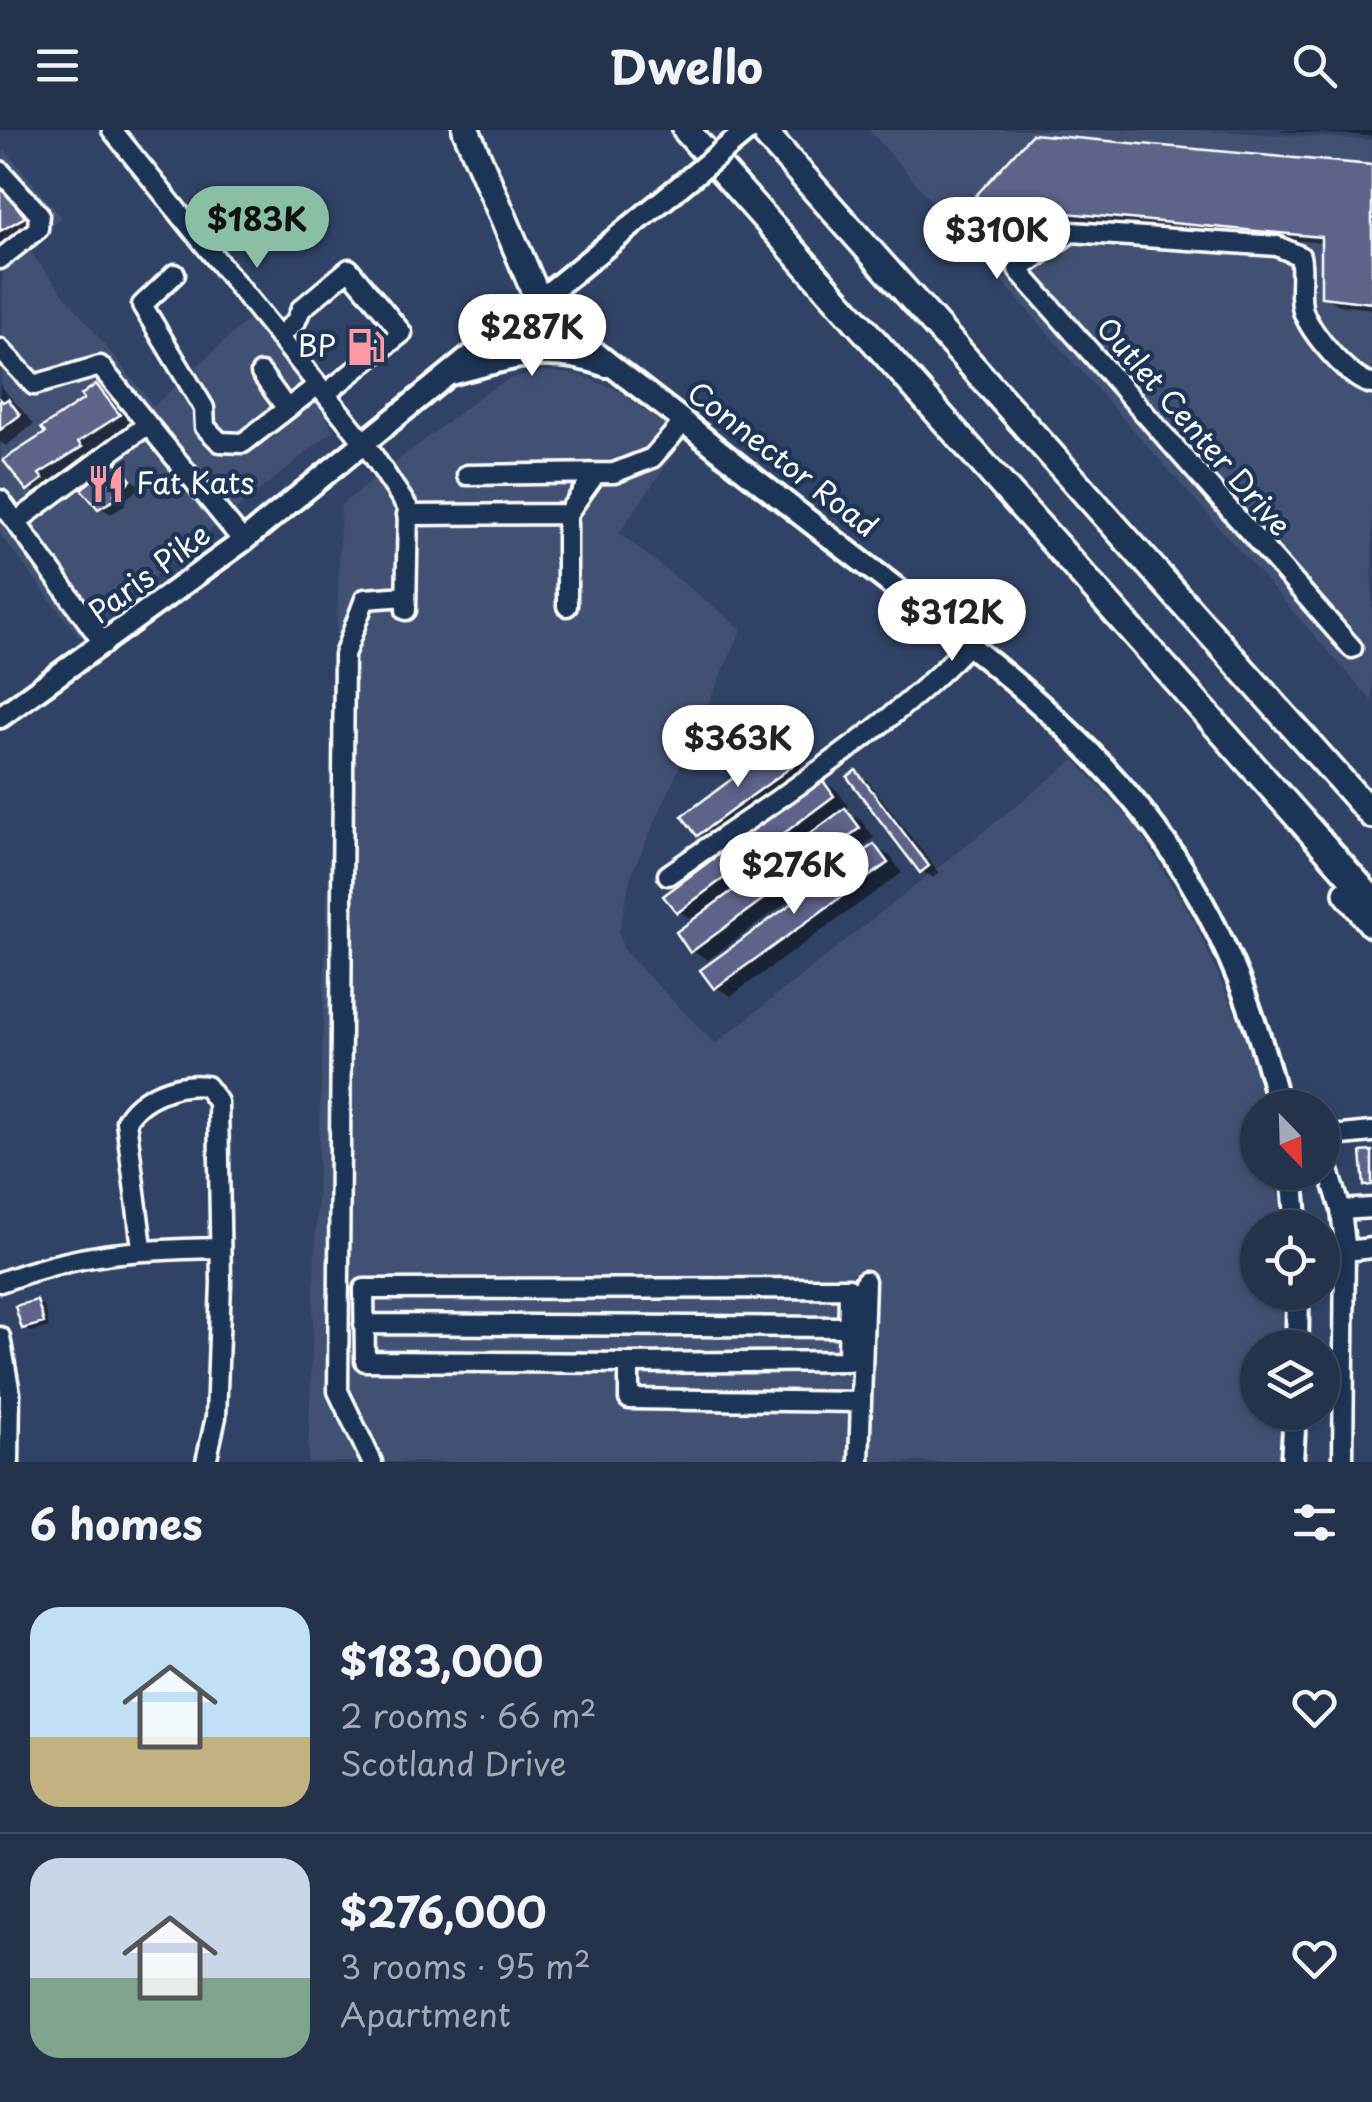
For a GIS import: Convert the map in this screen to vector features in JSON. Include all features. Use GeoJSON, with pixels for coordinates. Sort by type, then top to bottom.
{"type":"FeatureCollection","features":[{"type":"Feature","properties":{"kind":"highway"},"geometry":{"type":"LineString","coordinates":[[466,130],[538,299]]}},
{"type":"Feature","properties":{"kind":"highway"},"geometry":{"type":"LineString","coordinates":[[686,130],[1372,900]]}},
{"type":"Feature","properties":{"kind":"highway"},"geometry":{"type":"LineString","coordinates":[[762,130],[1372,814]]}},
{"type":"Feature","properties":{"kind":"highway"},"geometry":{"type":"LineString","coordinates":[[1248,761],[1372,924]]}},
{"type":"Feature","properties":{"kind":"main road","name":"Paris Pike"},"geometry":{"type":"LineString","coordinates":[[0,717],[243,542],[748,130]]}},
{"type":"Feature","properties":{"kind":"main road","name":"Connector Road"},"geometry":{"type":"LineString","coordinates":[[538,299],[622,372],[968,645],[1077,738],[1126,792],[1176,858],[1244,990],[1274,1090]]}},
{"type":"Feature","properties":{"kind":"main road"},"geometry":{"type":"LineString","coordinates":[[444,376],[534,352],[577,355],[622,372]]}},
{"type":"Feature","properties":{"kind":"main road"},"geometry":{"type":"LineString","coordinates":[[1292,1462],[1294,1430]]}},
{"type":"Feature","properties":{"kind":"street"},"geometry":{"type":"LineString","coordinates":[[112,130],[364,442],[408,508],[406,603],[365,598],[344,655],[338,1391],[372,1462]]}},
{"type":"Feature","properties":{"kind":"street"},"geometry":{"type":"LineString","coordinates":[[0,171],[39,214],[38,230],[0,258]]}},
{"type":"Feature","properties":{"kind":"street","name":"Outlet Center Drive"},"geometry":{"type":"LineString","coordinates":[[1352,648],[1018,270],[1071,232],[1277,246],[1300,256],[1302,310],[1312,325],[1350,375],[1372,384]]}},
{"type":"Feature","properties":{"kind":"street"},"geometry":{"type":"LineString","coordinates":[[175,274],[142,305],[204,408],[205,427],[220,442],[243,443],[402,332],[349,269],[301,308],[296,321],[279,337]]}},
{"type":"Feature","properties":{"kind":"street"},"geometry":{"type":"LineString","coordinates":[[0,349],[34,385],[100,366],[243,542]]}},
{"type":"Feature","properties":{"kind":"street"},"geometry":{"type":"LineString","coordinates":[[261,373],[287,409]]}},
{"type":"Feature","properties":{"kind":"street"},"geometry":{"type":"LineString","coordinates":[[466,475],[594,476],[637,467],[652,458],[684,422]]}},
{"type":"Feature","properties":{"kind":"street"},"geometry":{"type":"LineString","coordinates":[[16,522],[147,424]]}},
{"type":"Feature","properties":{"kind":"street"},"geometry":{"type":"LineString","coordinates":[[567,606],[567,514],[594,476]]}},
{"type":"Feature","properties":{"kind":"street"},"geometry":{"type":"LineString","coordinates":[[0,500],[104,644]]}},
{"type":"Feature","properties":{"kind":"street"},"geometry":{"type":"LineString","coordinates":[[406,515],[567,514]]}},
{"type":"Feature","properties":{"kind":"street"},"geometry":{"type":"LineString","coordinates":[[668,875],[846,750],[934,681],[968,645]]}},
{"type":"Feature","properties":{"kind":"street"},"geometry":{"type":"LineString","coordinates":[[142,1247],[126,1120],[144,1102],[174,1088],[196,1084],[213,1090],[218,1102],[216,1417],[206,1462]]}},
{"type":"Feature","properties":{"kind":"street"},"geometry":{"type":"LineString","coordinates":[[1340,1135],[1372,1132]]}},
{"type":"Feature","properties":{"kind":"street"},"geometry":{"type":"LineString","coordinates":[[1335,1190],[1345,1251],[1342,1462]]}},
{"type":"Feature","properties":{"kind":"street"},"geometry":{"type":"LineString","coordinates":[[1341,1210],[1372,1208]]}},
{"type":"Feature","properties":{"kind":"street"},"geometry":{"type":"LineString","coordinates":[[0,1282],[82,1256],[142,1247],[219,1248]]}},
{"type":"Feature","properties":{"kind":"street"},"geometry":{"type":"LineString","coordinates":[[1345,1251],[1372,1248]]}},
{"type":"Feature","properties":{"kind":"street"},"geometry":{"type":"LineString","coordinates":[[859,1462],[865,1282]]}},
{"type":"Feature","properties":{"kind":"street"},"geometry":{"type":"LineString","coordinates":[[848,1288],[848,1361],[365,1361],[364,1324],[364,1290],[848,1288]]}},
{"type":"Feature","properties":{"kind":"street"},"geometry":{"type":"LineString","coordinates":[[364,1324],[848,1327]]}},
{"type":"Feature","properties":{"kind":"street"},"geometry":{"type":"LineString","coordinates":[[0,1337],[10,1393],[9,1462]]}},
{"type":"Feature","properties":{"kind":"street"},"geometry":{"type":"LineString","coordinates":[[628,1364],[629,1399],[860,1402]]}},
{"type":"Feature","properties":{"kind":"shaded area"},"geometry":{"type":"Polygon","coordinates":[[[869,130],[1194,130],[1372,140],[1372,701],[869,130]]]}},
{"type":"Feature","properties":{"kind":"shaded area"},"geometry":{"type":"Polygon","coordinates":[[[4,149],[62,218],[26,247],[154,406],[253,315],[307,380],[333,431],[79,637],[0,534],[4,149]]]}},
{"type":"Feature","properties":{"kind":"shaded area"},"geometry":{"type":"Polygon","coordinates":[[[543,371],[578,375],[615,389],[684,439],[619,533],[742,629],[631,875],[619,932],[623,950],[715,1044],[1074,760],[1136,826],[1195,923],[1248,1043],[1259,1090],[1240,1090],[1240,1190],[1277,1190],[1280,1210],[1240,1210],[1240,1310],[1282,1310],[1282,1330],[1240,1330],[1240,1430],[1280,1430],[1279,1462],[308,1462],[341,505],[486,392],[510,379],[543,371]]]}},
{"type":"Feature","properties":{"kind":"building"},"geometry":{"type":"Polygon","coordinates":[[[1032,134],[1372,165],[1372,303],[1321,297],[1321,237],[1066,213],[1011,255],[970,202],[1032,134]]]}},
{"type":"Feature","properties":{"kind":"building"},"geometry":{"type":"Polygon","coordinates":[[[0,185],[25,217],[0,231],[0,185]]]}},
{"type":"Feature","properties":{"kind":"building"},"geometry":{"type":"Polygon","coordinates":[[[96,384],[120,415],[78,442],[82,447],[39,474],[43,479],[27,491],[3,460],[45,433],[41,428],[84,399],[81,395],[96,384]]]}},
{"type":"Feature","properties":{"kind":"building"},"geometry":{"type":"Polygon","coordinates":[[[0,399],[8,399],[20,415],[0,430],[0,399]]]}},
{"type":"Feature","properties":{"kind":"building","name":"Fat Kats"},"geometry":{"type":"Polygon","coordinates":[[[116,461],[131,480],[114,494],[117,498],[98,509],[81,489],[116,461]]]}},
{"type":"Feature","properties":{"kind":"building"},"geometry":{"type":"Polygon","coordinates":[[[779,744],[794,765],[697,836],[682,816],[779,744]]]}},
{"type":"Feature","properties":{"kind":"building"},"geometry":{"type":"Polygon","coordinates":[[[856,770],[929,866],[920,873],[847,777],[856,770]]]}},
{"type":"Feature","properties":{"kind":"building"},"geometry":{"type":"Polygon","coordinates":[[[821,778],[834,796],[677,913],[663,896],[821,778]]]}},
{"type":"Feature","properties":{"kind":"building"},"geometry":{"type":"Polygon","coordinates":[[[845,808],[860,828],[690,953],[676,932],[845,808]]]}},
{"type":"Feature","properties":{"kind":"building"},"geometry":{"type":"Polygon","coordinates":[[[874,844],[888,863],[714,989],[700,970],[874,844]]]}},
{"type":"Feature","properties":{"kind":"building"},"geometry":{"type":"Polygon","coordinates":[[[1372,1151],[1372,1185],[1364,1186],[1361,1152],[1372,1151]]]}},
{"type":"Feature","properties":{"kind":"building"},"geometry":{"type":"Polygon","coordinates":[[[37,1300],[44,1323],[22,1329],[15,1306],[37,1300]]]}},
{"type":"Feature","properties":{"kind":"place","name":"BP"},"geometry":{"type":"Point","coordinates":[366,347]}},
{"type":"Feature","properties":{"kind":"place","name":"Fat Kats"},"geometry":{"type":"Point","coordinates":[106,484]}}]}
